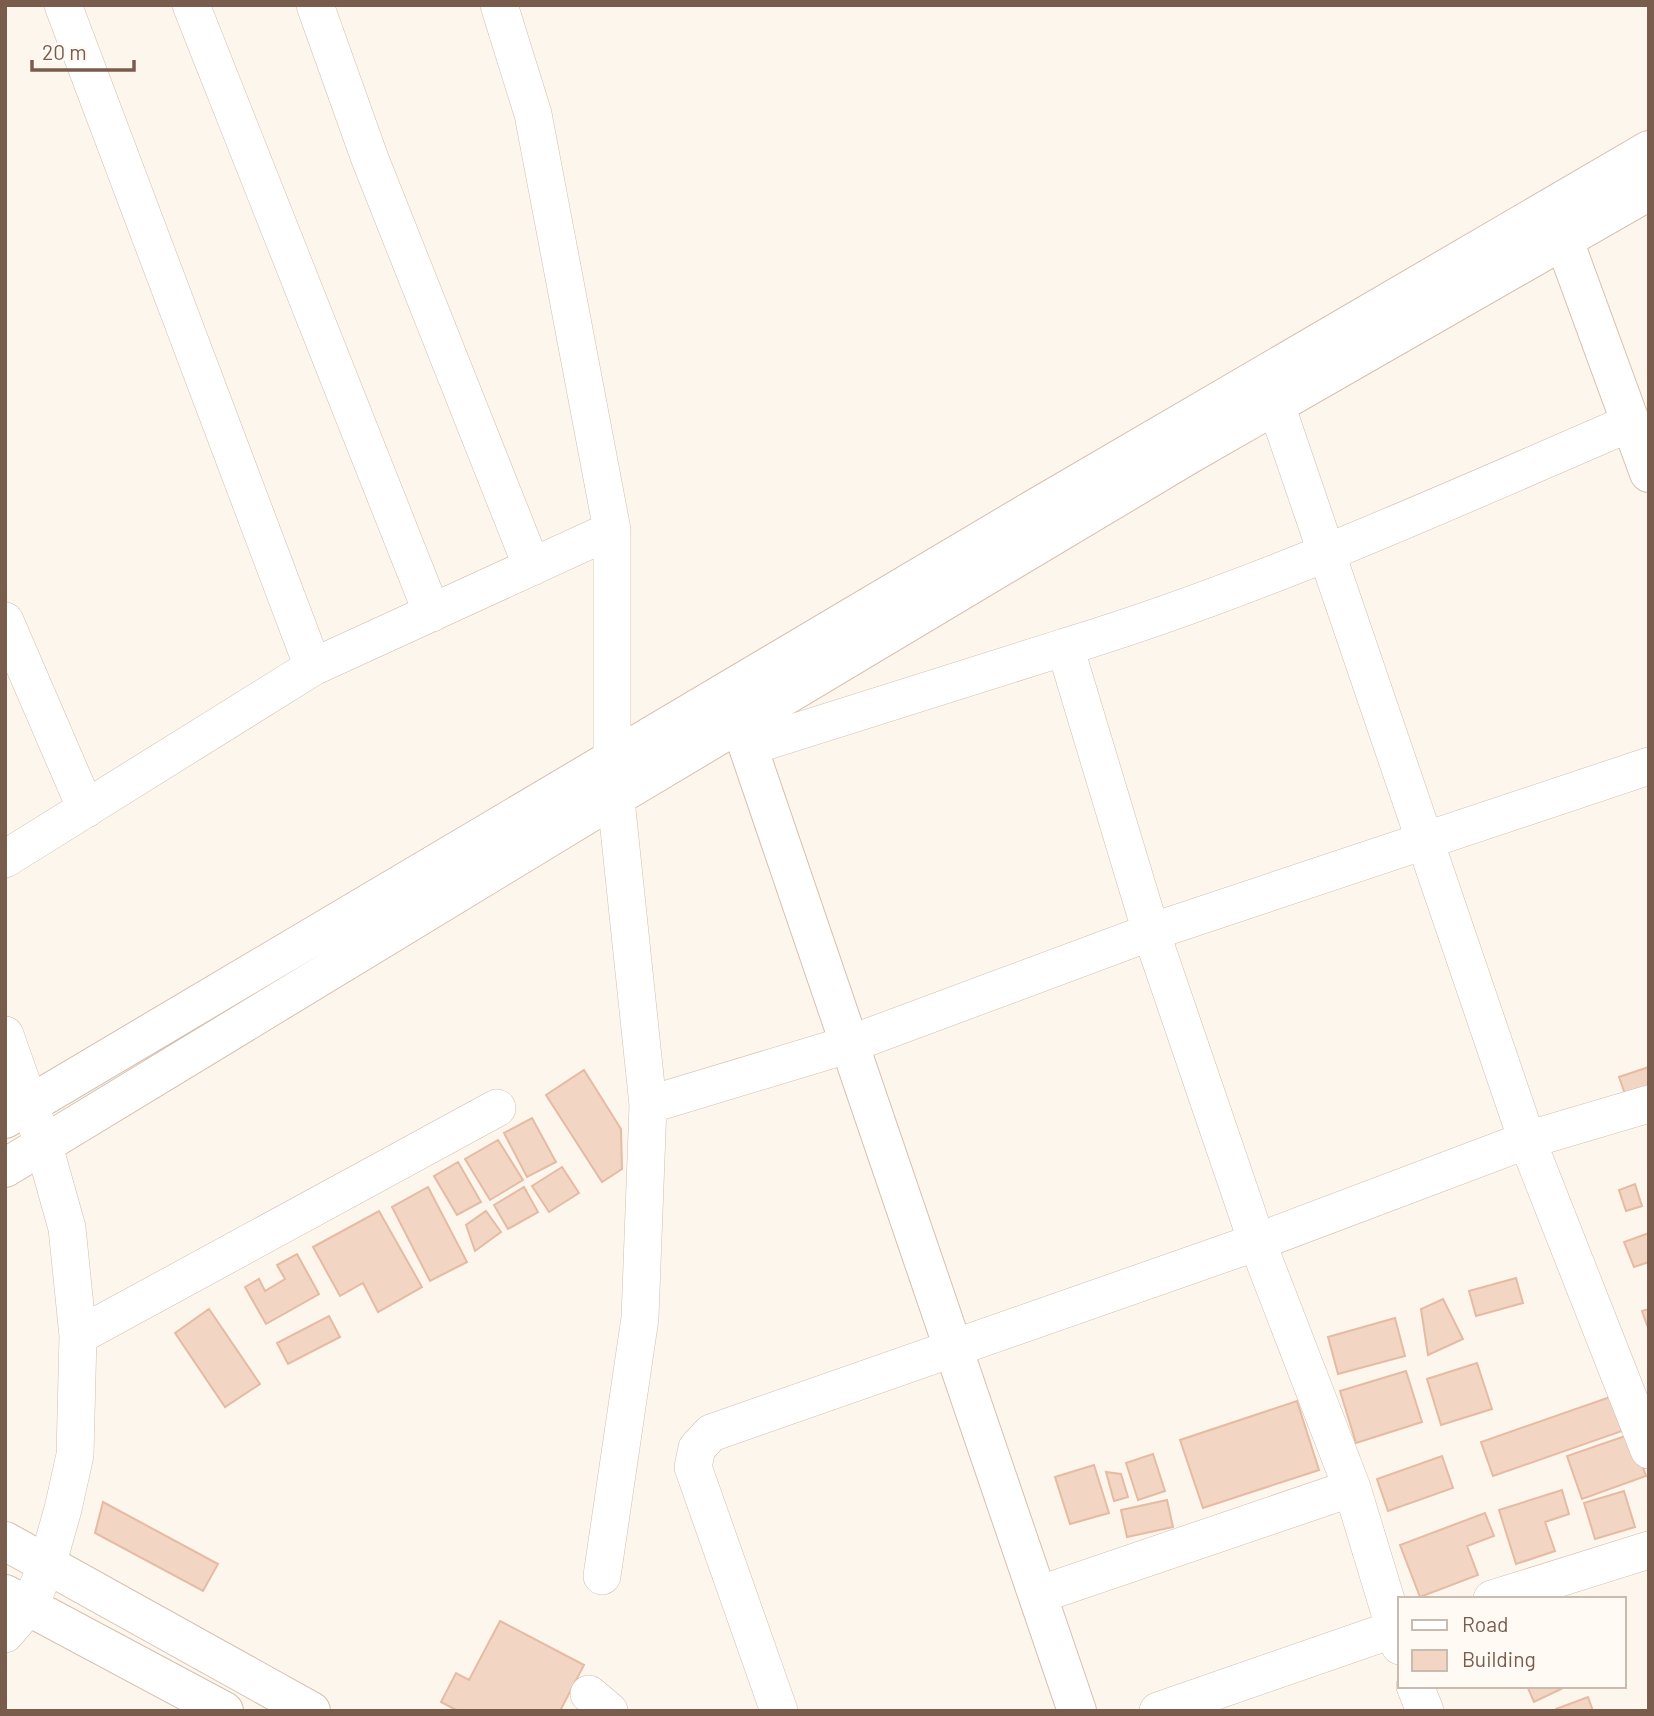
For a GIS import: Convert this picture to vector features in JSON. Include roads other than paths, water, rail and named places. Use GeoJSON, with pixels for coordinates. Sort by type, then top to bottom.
{"type":"FeatureCollection","features":[{"type":"Feature","properties":{"kind":"main road"},"geometry":{"type":"LineString","coordinates":[[18,1112],[613,780],[739,720],[1276,405],[1557,222],[1649,150]]}},
{"type":"Feature","properties":{"kind":"main road"},"geometry":{"type":"LineString","coordinates":[[739,720],[1557,222],[1648,194]]}},
{"type":"Feature","properties":{"kind":"main road"},"geometry":{"type":"LineString","coordinates":[[1557,222],[1649,474]]}},
{"type":"Feature","properties":{"kind":"main road"},"geometry":{"type":"LineString","coordinates":[[739,720],[1077,1711]]}},
{"type":"Feature","properties":{"kind":"main road"},"geometry":{"type":"LineString","coordinates":[[5,1168],[44,1146],[613,780]]}},
{"type":"Feature","properties":{"kind":"main road"},"geometry":{"type":"LineString","coordinates":[[5,1541],[48,1562],[311,1711]]}},
{"type":"Feature","properties":{"kind":"main road"},"geometry":{"type":"LineString","coordinates":[[17,1600],[224,1711]]}},
{"type":"Feature","properties":{"kind":"street"},"geometry":{"type":"LineString","coordinates":[[63,5],[313,667]]}},
{"type":"Feature","properties":{"kind":"street"},"geometry":{"type":"LineString","coordinates":[[191,5],[432,613]]}},
{"type":"Feature","properties":{"kind":"street"},"geometry":{"type":"LineString","coordinates":[[314,5],[370,159],[533,567]]}},
{"type":"Feature","properties":{"kind":"street"},"geometry":{"type":"LineString","coordinates":[[499,5],[533,114],[612,530],[613,780],[648,1105],[640,1318],[602,1576]]}},
{"type":"Feature","properties":{"kind":"street"},"geometry":{"type":"LineString","coordinates":[[1276,405],[1527,1140],[1649,1450]]}},
{"type":"Feature","properties":{"kind":"street"},"geometry":{"type":"LineString","coordinates":[[739,720],[1065,647],[1118,631],[1327,553],[1630,422]]}},
{"type":"Feature","properties":{"kind":"street"},"geometry":{"type":"LineString","coordinates":[[5,859],[313,667],[612,530]]}},
{"type":"Feature","properties":{"kind":"street"},"geometry":{"type":"LineString","coordinates":[[5,621],[86,809]]}},
{"type":"Feature","properties":{"kind":"street"},"geometry":{"type":"LineString","coordinates":[[1065,647],[1151,932],[1257,1242],[1352,1488],[1398,1634],[1246,1696],[1158,1711]]}},
{"type":"Feature","properties":{"kind":"street"},"geometry":{"type":"LineString","coordinates":[[648,1105],[850,1044],[1151,932],[1424,838],[1649,765]]}},
{"type":"Feature","properties":{"kind":"street"},"geometry":{"type":"LineString","coordinates":[[5,1035],[18,1112],[44,1146],[66,1228],[78,1336],[75,1455],[48,1562],[17,1600],[5,1634]]}},
{"type":"Feature","properties":{"kind":"street"},"geometry":{"type":"LineString","coordinates":[[779,1711],[693,1467],[697,1448],[711,1433],[1257,1242],[1527,1140],[1649,1104]]}},
{"type":"Feature","properties":{"kind":"street"},"geometry":{"type":"LineString","coordinates":[[78,1336],[497,1108]]}},
{"type":"Feature","properties":{"kind":"street"},"geometry":{"type":"LineString","coordinates":[[1038,1595],[1352,1488]]}},
{"type":"Feature","properties":{"kind":"street"},"geometry":{"type":"LineString","coordinates":[[1498,1597],[1649,1550]]}},
{"type":"Feature","properties":{"kind":"street"},"geometry":{"type":"LineString","coordinates":[[1416,1688],[1424,1711]]}}]}
